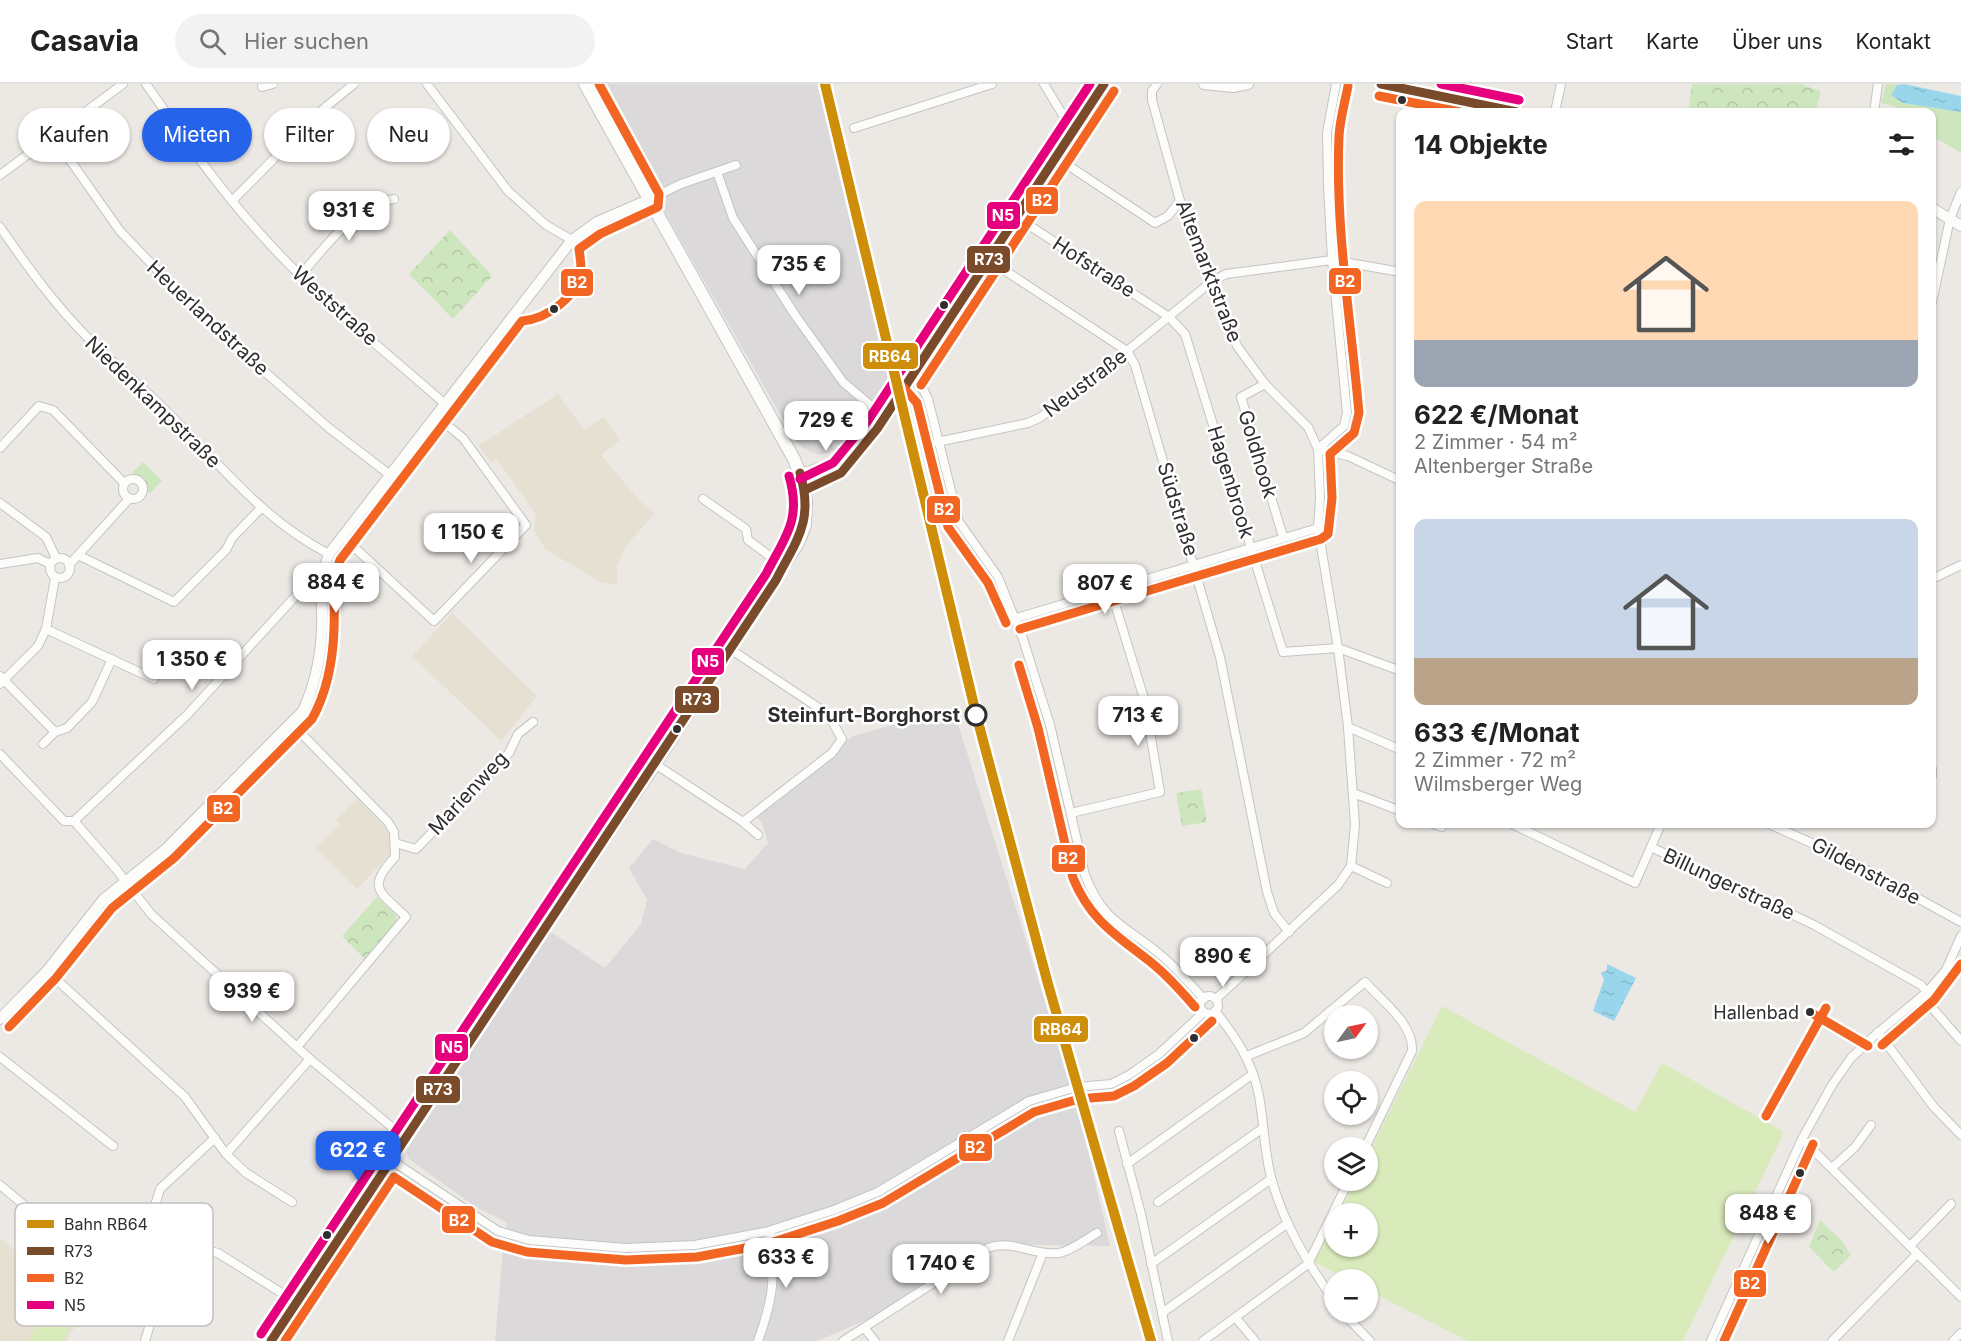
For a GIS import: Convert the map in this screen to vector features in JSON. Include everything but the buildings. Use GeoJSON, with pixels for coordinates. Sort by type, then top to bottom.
{"type":"FeatureCollection","features":[{"type":"Feature","properties":{"kind":"main road"},"geometry":{"type":"LineString","coordinates":[[271,1341],[655,764],[803,534],[806,513],[805,490],[800,473],[585,84]]}},
{"type":"Feature","properties":{"kind":"street"},"geometry":{"type":"LineString","coordinates":[[91,108],[123,84]]}},
{"type":"Feature","properties":{"kind":"street","name":"Weststraße"},"geometry":{"type":"LineString","coordinates":[[146,84],[199,161],[300,276],[445,404]]}},
{"type":"Feature","properties":{"kind":"street"},"geometry":{"type":"LineString","coordinates":[[262,87],[273,84]]}},
{"type":"Feature","properties":{"kind":"street"},"geometry":{"type":"LineString","coordinates":[[232,201],[322,110],[354,84]]}},
{"type":"Feature","properties":{"kind":"street"},"geometry":{"type":"LineString","coordinates":[[427,84],[508,191],[546,225],[572,240]]}},
{"type":"Feature","properties":{"kind":"street"},"geometry":{"type":"LineString","coordinates":[[854,128],[992,84]]}},
{"type":"Feature","properties":{"kind":"street"},"geometry":{"type":"LineString","coordinates":[[1044,84],[1073,132]]}},
{"type":"Feature","properties":{"kind":"street"},"geometry":{"type":"LineString","coordinates":[[805,490],[841,473],[860,451],[1018,218],[1104,84]]}},
{"type":"Feature","properties":{"kind":"street","name":"Altemarktstraße"},"geometry":{"type":"LineString","coordinates":[[1157,84],[1152,91],[1152,100],[1180,201],[1237,346],[1264,384],[1308,427],[1318,449],[1318,528],[1338,648],[1348,727],[1355,825],[1351,866]]}},
{"type":"Feature","properties":{"kind":"street"},"geometry":{"type":"LineString","coordinates":[[1204,84],[1233,87],[1248,84]]}},
{"type":"Feature","properties":{"kind":"street"},"geometry":{"type":"LineString","coordinates":[[1318,449],[1344,426],[1347,413],[1332,260],[1327,133],[1336,84]]}},
{"type":"Feature","properties":{"kind":"street"},"geometry":{"type":"LineString","coordinates":[[1382,84],[1498,108]]}},
{"type":"Feature","properties":{"kind":"street"},"geometry":{"type":"LineString","coordinates":[[1556,108],[1561,84]]}},
{"type":"Feature","properties":{"kind":"street"},"geometry":{"type":"LineString","coordinates":[[1875,108],[1878,84]]}},
{"type":"Feature","properties":{"kind":"street"},"geometry":{"type":"LineString","coordinates":[[1057,158],[1155,224],[1168,216],[1180,201]]}},
{"type":"Feature","properties":{"kind":"street"},"geometry":{"type":"LineString","coordinates":[[0,175],[18,162]]}},
{"type":"Feature","properties":{"kind":"street","name":"Heuerlandstraße"},"geometry":{"type":"LineString","coordinates":[[71,162],[120,231],[162,275],[241,351],[329,428],[390,475]]}},
{"type":"Feature","properties":{"kind":"street"},"geometry":{"type":"LineString","coordinates":[[0,1019],[47,971],[103,900],[165,850],[292,724],[310,696],[318,662],[322,628],[321,576],[329,554],[572,240],[597,222],[681,184],[736,165]]}},
{"type":"Feature","properties":{"kind":"street"},"geometry":{"type":"LineString","coordinates":[[717,172],[734,218],[795,315],[843,382],[884,417]]}},
{"type":"Feature","properties":{"kind":"street"},"geometry":{"type":"LineString","coordinates":[[1936,284],[1950,219],[1961,192]]}},
{"type":"Feature","properties":{"kind":"street"},"geometry":{"type":"LineString","coordinates":[[300,276],[356,217],[378,201],[394,199]]}},
{"type":"Feature","properties":{"kind":"street"},"geometry":{"type":"LineString","coordinates":[[1936,210],[1961,226]]}},
{"type":"Feature","properties":{"kind":"street","name":"Hofstraße"},"geometry":{"type":"LineString","coordinates":[[1018,218],[1170,317]]}},
{"type":"Feature","properties":{"kind":"street","name":"Niedenkampstraße"},"geometry":{"type":"LineString","coordinates":[[0,227],[43,289],[73,322],[155,400],[260,509],[302,540],[329,554]]}},
{"type":"Feature","properties":{"kind":"street"},"geometry":{"type":"LineString","coordinates":[[989,260],[1127,351]]}},
{"type":"Feature","properties":{"kind":"street"},"geometry":{"type":"LineString","coordinates":[[1211,282],[1226,274],[1332,260],[1396,271]]}},
{"type":"Feature","properties":{"kind":"street","name":"Neustraße"},"geometry":{"type":"LineString","coordinates":[[937,442],[1034,420],[1127,351],[1211,282]]}},
{"type":"Feature","properties":{"kind":"street","name":"Hagenbrook"},"geometry":{"type":"LineString","coordinates":[[1170,317],[1185,334],[1283,652],[1338,648]]}},
{"type":"Feature","properties":{"kind":"street","name":"Südstraße"},"geometry":{"type":"LineString","coordinates":[[1127,351],[1135,365],[1221,659],[1267,892],[1274,913],[1290,932]]}},
{"type":"Feature","properties":{"kind":"street"},"geometry":{"type":"LineString","coordinates":[[911,378],[926,393],[959,522],[998,577],[1017,618],[1050,725],[1085,875],[1104,912],[1159,953],[1204,999]]}},
{"type":"Feature","properties":{"kind":"street","name":"Goldhook"},"geometry":{"type":"LineString","coordinates":[[1264,384],[1241,396],[1283,537]]}},
{"type":"Feature","properties":{"kind":"street"},"geometry":{"type":"LineString","coordinates":[[0,448],[39,406],[53,410],[124,483],[123,494],[129,499],[137,499],[142,493],[142,485],[136,480],[124,483]]}},
{"type":"Feature","properties":{"kind":"street"},"geometry":{"type":"LineString","coordinates":[[342,537],[434,621],[526,525],[463,438],[436,416]]}},
{"type":"Feature","properties":{"kind":"street"},"geometry":{"type":"LineString","coordinates":[[1318,449],[1348,456],[1396,479]]}},
{"type":"Feature","properties":{"kind":"street"},"geometry":{"type":"LineString","coordinates":[[800,473],[837,462],[860,451]]}},
{"type":"Feature","properties":{"kind":"street"},"geometry":{"type":"LineString","coordinates":[[69,565],[80,556],[129,499]]}},
{"type":"Feature","properties":{"kind":"street"},"geometry":{"type":"LineString","coordinates":[[703,499],[746,529],[748,540],[783,566]]}},
{"type":"Feature","properties":{"kind":"street"},"geometry":{"type":"LineString","coordinates":[[0,503],[46,537],[53,561],[50,572],[55,578],[46,629],[38,646],[1,680],[55,732]]}},
{"type":"Feature","properties":{"kind":"street"},"geometry":{"type":"LineString","coordinates":[[80,556],[174,602],[226,549],[232,538],[260,509]]}},
{"type":"Feature","properties":{"kind":"street"},"geometry":{"type":"LineString","coordinates":[[1017,618],[1195,567],[1283,537],[1318,528]]}},
{"type":"Feature","properties":{"kind":"street"},"geometry":{"type":"LineString","coordinates":[[0,564],[39,558],[53,561],[64,559],[69,565],[69,573],[63,578],[55,578]]}},
{"type":"Feature","properties":{"kind":"street"},"geometry":{"type":"LineString","coordinates":[[1936,577],[1961,565]]}},
{"type":"Feature","properties":{"kind":"street"},"geometry":{"type":"LineString","coordinates":[[0,754],[64,821],[74,821],[186,715],[302,589],[321,576]]}},
{"type":"Feature","properties":{"kind":"street"},"geometry":{"type":"LineString","coordinates":[[1071,813],[1160,792],[1145,702],[1111,591]]}},
{"type":"Feature","properties":{"kind":"street"},"geometry":{"type":"LineString","coordinates":[[46,629],[154,678]]}},
{"type":"Feature","properties":{"kind":"street"},"geometry":{"type":"LineString","coordinates":[[1338,648],[1396,668]]}},
{"type":"Feature","properties":{"kind":"street"},"geometry":{"type":"LineString","coordinates":[[730,649],[828,714],[842,739],[832,753],[743,822]]}},
{"type":"Feature","properties":{"kind":"street"},"geometry":{"type":"LineString","coordinates":[[43,744],[55,732],[67,728],[92,702],[112,659]]}},
{"type":"Feature","properties":{"kind":"street","name":"Marienweg"},"geometry":{"type":"LineString","coordinates":[[396,843],[416,849],[509,753],[518,734],[533,722]]}},
{"type":"Feature","properties":{"kind":"street"},"geometry":{"type":"LineString","coordinates":[[292,724],[388,822],[394,832],[395,857],[380,874],[378,883],[379,890],[406,917],[297,1047]]}},
{"type":"Feature","properties":{"kind":"street"},"geometry":{"type":"LineString","coordinates":[[1348,727],[1396,748]]}},
{"type":"Feature","properties":{"kind":"street"},"geometry":{"type":"LineString","coordinates":[[655,764],[743,822],[758,835]]}},
{"type":"Feature","properties":{"kind":"street"},"geometry":{"type":"LineString","coordinates":[[1353,793],[1396,809]]}},
{"type":"Feature","properties":{"kind":"street"},"geometry":{"type":"LineString","coordinates":[[74,821],[151,914],[310,1059],[405,1138]]}},
{"type":"Feature","properties":{"kind":"street","name":"Billungerstraße"},"geometry":{"type":"LineString","coordinates":[[1520,828],[1635,883],[1651,847],[1814,925],[1921,985],[1925,994],[1961,1041]]}},
{"type":"Feature","properties":{"kind":"street"},"geometry":{"type":"LineString","coordinates":[[1651,847],[1659,828]]}},
{"type":"Feature","properties":{"kind":"street","name":"Gildenstraße"},"geometry":{"type":"LineString","coordinates":[[1778,828],[1843,857],[1961,922]]}},
{"type":"Feature","properties":{"kind":"street"},"geometry":{"type":"LineString","coordinates":[[1216,999],[1326,899],[1351,866],[1387,883]]}},
{"type":"Feature","properties":{"kind":"street"},"geometry":{"type":"LineString","coordinates":[[1711,1341],[1802,1139],[1832,1085],[1851,1058],[1878,1032],[1925,994],[1946,970],[1961,936]]}},
{"type":"Feature","properties":{"kind":"street"},"geometry":{"type":"LineString","coordinates":[[47,971],[185,1097],[226,1154],[246,1173],[292,1202]]}},
{"type":"Feature","properties":{"kind":"street"},"geometry":{"type":"LineString","coordinates":[[1247,1056],[1304,1033],[1365,982],[1407,1028],[1413,1039],[1412,1051],[1370,1137]]}},
{"type":"Feature","properties":{"kind":"street"},"geometry":{"type":"LineString","coordinates":[[1204,999],[1211,997],[1216,999]]}},
{"type":"Feature","properties":{"kind":"street"},"geometry":{"type":"LineString","coordinates":[[1204,999],[1201,1006],[1204,1012],[1210,1014],[1218,1007],[1216,999]]}},
{"type":"Feature","properties":{"kind":"street"},"geometry":{"type":"LineString","coordinates":[[1215,1011],[1247,1056],[1259,1094],[1271,1179],[1288,1223],[1308,1264],[1324,1287]]}},
{"type":"Feature","properties":{"kind":"street"},"geometry":{"type":"LineString","coordinates":[[391,1160],[498,1231],[529,1240],[625,1248],[695,1245],[770,1232],[878,1192],[918,1170],[1029,1101],[1067,1089],[1111,1084],[1129,1075],[1159,1054],[1204,1012]]}},
{"type":"Feature","properties":{"kind":"street"},"geometry":{"type":"LineString","coordinates":[[1878,1032],[1933,1106],[1961,1134]]}},
{"type":"Feature","properties":{"kind":"street"},"geometry":{"type":"LineString","coordinates":[[0,1057],[113,1146]]}},
{"type":"Feature","properties":{"kind":"street"},"geometry":{"type":"LineString","coordinates":[[226,1154],[310,1059]]}},
{"type":"Feature","properties":{"kind":"street"},"geometry":{"type":"LineString","coordinates":[[1128,1164],[1253,1074]]}},
{"type":"Feature","properties":{"kind":"street"},"geometry":{"type":"LineString","coordinates":[[1833,1167],[1855,1147],[1870,1125]]}},
{"type":"Feature","properties":{"kind":"street"},"geometry":{"type":"LineString","coordinates":[[1158,1202],[1263,1128]]}},
{"type":"Feature","properties":{"kind":"street"},"geometry":{"type":"LineString","coordinates":[[1119,1131],[1168,1341]]}},
{"type":"Feature","properties":{"kind":"street"},"geometry":{"type":"LineString","coordinates":[[156,1203],[160,1189],[215,1138]]}},
{"type":"Feature","properties":{"kind":"street"},"geometry":{"type":"LineString","coordinates":[[1802,1139],[1833,1167],[1961,1297]]}},
{"type":"Feature","properties":{"kind":"street"},"geometry":{"type":"LineString","coordinates":[[1151,1264],[1271,1179]]}},
{"type":"Feature","properties":{"kind":"street"},"geometry":{"type":"LineString","coordinates":[[0,1185],[22,1203]]}},
{"type":"Feature","properties":{"kind":"street"},"geometry":{"type":"LineString","coordinates":[[1203,1341],[1308,1264],[1344,1191]]}},
{"type":"Feature","properties":{"kind":"street"},"geometry":{"type":"LineString","coordinates":[[1910,1246],[1951,1204]]}},
{"type":"Feature","properties":{"kind":"street"},"geometry":{"type":"LineString","coordinates":[[1162,1313],[1288,1223]]}},
{"type":"Feature","properties":{"kind":"street"},"geometry":{"type":"LineString","coordinates":[[758,1341],[770,1308],[774,1276],[770,1232]]}},
{"type":"Feature","properties":{"kind":"street"},"geometry":{"type":"LineString","coordinates":[[843,1341],[988,1248],[999,1244],[1043,1253],[1062,1252],[1097,1233]]}},
{"type":"Feature","properties":{"kind":"street"},"geometry":{"type":"LineString","coordinates":[[213,1252],[296,1302]]}},
{"type":"Feature","properties":{"kind":"street"},"geometry":{"type":"LineString","coordinates":[[1008,1341],[1043,1253]]}},
{"type":"Feature","properties":{"kind":"street"},"geometry":{"type":"LineString","coordinates":[[1832,1341],[1917,1254]]}},
{"type":"Feature","properties":{"kind":"street"},"geometry":{"type":"LineString","coordinates":[[1236,1318],[1255,1341]]}},
{"type":"Feature","properties":{"kind":"street"},"geometry":{"type":"LineString","coordinates":[[1353,1323],[1370,1341]]}},
{"type":"Feature","properties":{"kind":"street"},"geometry":{"type":"LineString","coordinates":[[145,1341],[150,1326]]}},
{"type":"Feature","properties":{"kind":"street"},"geometry":{"type":"LineString","coordinates":[[865,1329],[875,1341]]}},
{"type":"Feature","properties":{"kind":"street"},"geometry":{"type":"LineString","coordinates":[[1953,1341],[1961,1333]]}},
{"type":"Feature","properties":{"kind":"shaded area"},"geometry":{"type":"Polygon","coordinates":[[[592,84],[819,84],[895,386],[854,440],[837,450],[819,455],[803,448],[793,437],[592,84]]]}},
{"type":"Feature","properties":{"kind":"shaded area"},"geometry":{"type":"Polygon","coordinates":[[[558,394],[584,430],[604,417],[620,440],[601,455],[640,501],[655,513],[625,547],[617,566],[617,585],[601,582],[545,549],[534,530],[536,515],[497,459],[491,462],[478,446],[558,394]]]}},
{"type":"Feature","properties":{"kind":"shaded area"},"geometry":{"type":"Polygon","coordinates":[[[452,613],[537,696],[501,741],[412,656],[452,613]]]}},
{"type":"Feature","properties":{"kind":"shaded area"},"geometry":{"type":"Polygon","coordinates":[[[953,708],[1077,1103],[1110,1246],[984,1244],[873,1317],[817,1341],[495,1341],[507,1223],[473,1205],[409,1159],[402,1144],[545,928],[605,968],[641,924],[647,900],[629,868],[653,839],[681,853],[745,869],[768,843],[762,823],[757,817],[773,792],[853,736],[953,708]]]}},
{"type":"Feature","properties":{"kind":"shaded area"},"geometry":{"type":"Polygon","coordinates":[[[357,798],[389,832],[391,853],[357,889],[315,848],[339,824],[336,820],[357,798]]]}},
{"type":"Feature","properties":{"kind":"shaded area"},"geometry":{"type":"Polygon","coordinates":[[[0,1238],[15,1250],[15,1326],[75,1326],[67,1341],[0,1341],[0,1238]]]}},
{"type":"Feature","properties":{"kind":"green space"},"geometry":{"type":"Polygon","coordinates":[[[1692,84],[1800,84],[1821,91],[1817,108],[1689,108],[1692,84]]]}},
{"type":"Feature","properties":{"kind":"green space"},"geometry":{"type":"Polygon","coordinates":[[[1886,84],[1898,84],[1903,103],[1935,108],[1899,108],[1881,103],[1886,84]]]}},
{"type":"Feature","properties":{"kind":"green space"},"geometry":{"type":"Polygon","coordinates":[[[1936,108],[1961,112],[1961,153],[1936,138],[1936,108]]]}},
{"type":"Feature","properties":{"kind":"green space"},"geometry":{"type":"Polygon","coordinates":[[[450,230],[492,276],[453,319],[409,274],[450,230]]]}},
{"type":"Feature","properties":{"kind":"green space"},"geometry":{"type":"Polygon","coordinates":[[[143,462],[162,481],[149,494],[144,479],[132,473],[143,462]]]}},
{"type":"Feature","properties":{"kind":"green space"},"geometry":{"type":"Polygon","coordinates":[[[1107,563],[1110,574],[1118,572],[1120,580],[1087,589],[1081,571],[1107,563]]]}},
{"type":"Feature","properties":{"kind":"green space"},"geometry":{"type":"Polygon","coordinates":[[[1201,789],[1207,822],[1182,826],[1176,793],[1201,789]]]}},
{"type":"Feature","properties":{"kind":"green space"},"geometry":{"type":"Polygon","coordinates":[[[377,897],[396,915],[397,923],[365,959],[342,936],[377,897]]]}},
{"type":"Feature","properties":{"kind":"green space"},"geometry":{"type":"Polygon","coordinates":[[[1442,1006],[1635,1112],[1662,1063],[1784,1132],[1683,1341],[1468,1341],[1378,1295],[1378,1269],[1328,1269],[1314,1262],[1324,1242],[1324,1257],[1378,1257],[1378,1203],[1344,1203],[1350,1191],[1378,1191],[1377,1137],[1442,1006]]]}},
{"type":"Feature","properties":{"kind":"green space"},"geometry":{"type":"Polygon","coordinates":[[[1820,1220],[1841,1240],[1851,1255],[1834,1272],[1809,1247],[1820,1220]]]}},
{"type":"Feature","properties":{"kind":"green space"},"geometry":{"type":"Polygon","coordinates":[[[36,1326],[63,1326],[69,1329],[63,1341],[28,1341],[36,1326]]]}},
{"type":"Feature","properties":{"kind":"water"},"geometry":{"type":"Polygon","coordinates":[[[1904,84],[1961,96],[1961,112],[1903,103],[1891,95],[1897,85],[1904,84]]]}},
{"type":"Feature","properties":{"kind":"water"},"geometry":{"type":"Polygon","coordinates":[[[1607,964],[1636,978],[1614,1021],[1593,1011],[1604,980],[1601,973],[1607,970],[1607,964]]]}},
{"type":"Feature","properties":{"kind":"rail line","name":"RB64"},"geometry":{"type":"LineString","coordinates":[[825,84],[976,714],[1048,984],[1151,1341]]}},
{"type":"Feature","properties":{"kind":"transit line","name":"B2"},"geometry":{"type":"LineString","coordinates":[[9,1027],[56,978],[112,908],[174,858],[312,719],[322,698],[331,664],[335,586],[340,560],[522,321],[551,311],[568,297],[579,279],[581,269],[579,249],[600,234],[658,207],[659,194],[599,84]]}},
{"type":"Feature","properties":{"kind":"transit line","name":"N5"},"geometry":{"type":"LineString","coordinates":[[800,479],[833,463],[867,422],[1090,84]]}},
{"type":"Feature","properties":{"kind":"transit line","name":"R73"},"geometry":{"type":"LineString","coordinates":[[805,490],[841,473],[877,429],[1104,84]]}},
{"type":"Feature","properties":{"kind":"transit line","name":"R73"},"geometry":{"type":"LineString","coordinates":[[1381,84],[1498,108]]}},
{"type":"Feature","properties":{"kind":"transit line","name":"N5"},"geometry":{"type":"LineString","coordinates":[[1441,84],[1519,100]]}},
{"type":"Feature","properties":{"kind":"transit line","name":"B2"},"geometry":{"type":"LineString","coordinates":[[1020,629],[1321,539],[1328,534],[1332,498],[1330,454],[1354,433],[1359,413],[1339,205],[1339,136],[1348,86]]}},
{"type":"Feature","properties":{"kind":"transit line","name":"B2"},"geometry":{"type":"LineString","coordinates":[[921,385],[1114,91]]}},
{"type":"Feature","properties":{"kind":"transit line","name":"B2"},"geometry":{"type":"LineString","coordinates":[[1379,96],[1440,108]]}},
{"type":"Feature","properties":{"kind":"transit line","name":"B2"},"geometry":{"type":"LineString","coordinates":[[903,387],[917,403],[948,527],[988,583],[1006,623]]}},
{"type":"Feature","properties":{"kind":"transit line","name":"R73"},"geometry":{"type":"LineString","coordinates":[[271,1341],[776,580],[797,541],[804,517],[804,490],[800,473]]}},
{"type":"Feature","properties":{"kind":"transit line","name":"N5"},"geometry":{"type":"LineString","coordinates":[[261,1334],[766,574],[785,538],[792,517],[793,491],[789,476]]}},
{"type":"Feature","properties":{"kind":"transit line","name":"B2"},"geometry":{"type":"LineString","coordinates":[[1019,665],[1038,728],[1073,878],[1080,893],[1088,906],[1107,927],[1159,969],[1195,1007]]}},
{"type":"Feature","properties":{"kind":"transit line","name":"B2"},"geometry":{"type":"LineString","coordinates":[[1882,1045],[1934,1000],[1961,964]]}},
{"type":"Feature","properties":{"kind":"transit line","name":"B2"},"geometry":{"type":"LineString","coordinates":[[1766,1116],[1826,1008]]}},
{"type":"Feature","properties":{"kind":"transit line","name":"B2"},"geometry":{"type":"LineString","coordinates":[[1810,1012],[1868,1046]]}},
{"type":"Feature","properties":{"kind":"transit line","name":"B2"},"geometry":{"type":"LineString","coordinates":[[285,1341],[394,1177],[492,1242],[527,1252],[626,1260],[697,1257],[767,1244],[838,1221],[883,1203],[1034,1112],[1079,1099],[1114,1096],[1134,1086],[1167,1063],[1212,1021]]}},
{"type":"Feature","properties":{"kind":"transit line","name":"B2"},"geometry":{"type":"LineString","coordinates":[[1724,1341],[1813,1144]]}},
{"type":"Feature","properties":{"kind":"place","name":"Steinfurt-Borghorst"},"geometry":{"type":"Point","coordinates":[976,715]}},
{"type":"Feature","properties":{"kind":"place","name":"Hallenbad"},"geometry":{"type":"Point","coordinates":[1810,1012]}}]}
